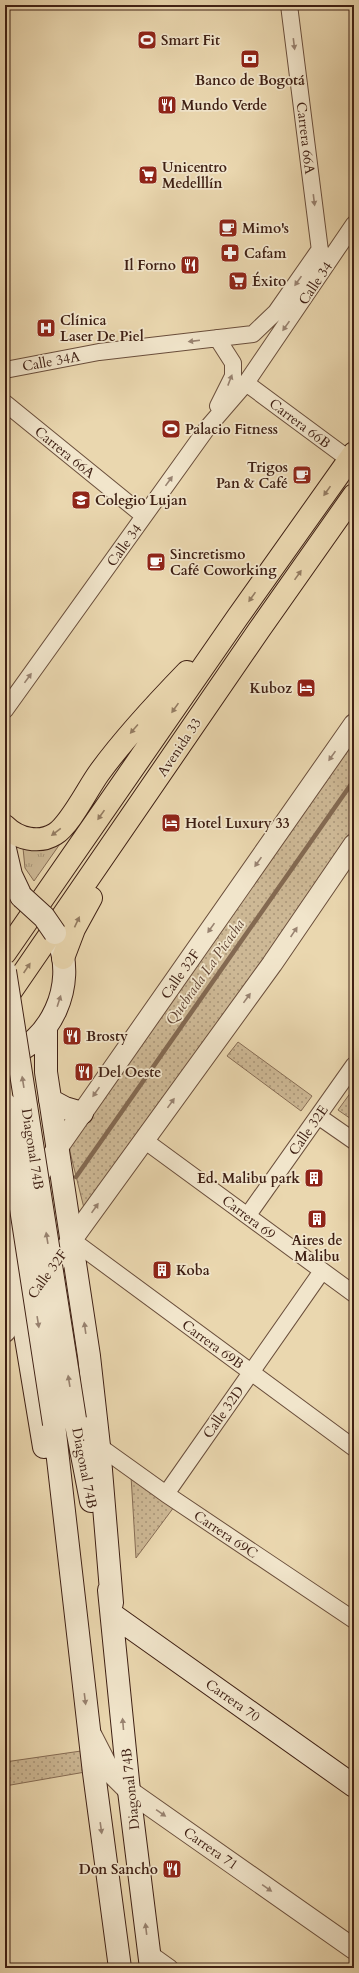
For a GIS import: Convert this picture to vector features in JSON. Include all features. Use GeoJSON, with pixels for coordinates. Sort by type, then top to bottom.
{"type":"FeatureCollection","features":[{"type":"Feature","properties":{"kind":"main road","name":"Avenida 33"},"geometry":{"type":"LineString","coordinates":[[5,953],[237,618],[352,458]]}},
{"type":"Feature","properties":{"kind":"main road","name":"Avenida 33"},"geometry":{"type":"LineString","coordinates":[[5,1000],[259,630],[354,495]]}},
{"type":"Feature","properties":{"kind":"main road"},"geometry":{"type":"LineString","coordinates":[[5,826],[19,836],[27,839],[46,838],[56,834],[67,821],[100,772],[131,733],[237,618]]}},
{"type":"Feature","properties":{"kind":"main road"},"geometry":{"type":"LineString","coordinates":[[63,958],[81,913],[205,733],[259,630]]}},
{"type":"Feature","properties":{"kind":"main road"},"geometry":{"type":"LineString","coordinates":[[5,849],[10,875],[16,894],[44,917],[55,933],[63,958],[63,987],[59,1001],[46,1027],[30,1044],[5,1057]]}},
{"type":"Feature","properties":{"kind":"main road","name":"Diagonal 74B"},"geometry":{"type":"LineString","coordinates":[[5,971],[76,1419],[112,1609],[129,1791],[150,1960]]}},
{"type":"Feature","properties":{"kind":"main road"},"geometry":{"type":"LineString","coordinates":[[46,1027],[45,1056],[50,1100],[89,1356],[99,1446],[112,1609]]}},
{"type":"Feature","properties":{"kind":"main road"},"geometry":{"type":"LineString","coordinates":[[50,1100],[65,1108],[82,1113]]}},
{"type":"Feature","properties":{"kind":"main road","name":"Diagonal 74B"},"geometry":{"type":"LineString","coordinates":[[5,1104],[54,1424],[88,1729],[120,1968]]}},
{"type":"Feature","properties":{"kind":"main road"},"geometry":{"type":"LineString","coordinates":[[6,1219],[81,1666]]}},
{"type":"Feature","properties":{"kind":"main road"},"geometry":{"type":"LineString","coordinates":[[15,1273],[39,1274],[51,1269]]}},
{"type":"Feature","properties":{"kind":"main road"},"geometry":{"type":"LineString","coordinates":[[31,1366],[40,1358],[58,1351],[89,1356]]}},
{"type":"Feature","properties":{"kind":"main road","name":"Carrera 70"},"geometry":{"type":"LineString","coordinates":[[112,1609],[354,1786]]}},
{"type":"Feature","properties":{"kind":"street","name":"Carrera 66A"},"geometry":{"type":"LineString","coordinates":[[289,5],[323,272]]}},
{"type":"Feature","properties":{"kind":"street","name":"Calle 34"},"geometry":{"type":"LineString","coordinates":[[5,710],[208,427],[246,383],[323,272],[354,224]]}},
{"type":"Feature","properties":{"kind":"street","name":"Calle 34A"},"geometry":{"type":"LineString","coordinates":[[5,370],[99,352],[253,334],[276,312],[320,249]]}},
{"type":"Feature","properties":{"kind":"street"},"geometry":{"type":"LineString","coordinates":[[208,427],[233,376],[233,363],[217,338]]}},
{"type":"Feature","properties":{"kind":"street","name":"Carrera 66B"},"geometry":{"type":"LineString","coordinates":[[246,383],[352,458]]}},
{"type":"Feature","properties":{"kind":"street","name":"Carrera 66A"},"geometry":{"type":"LineString","coordinates":[[5,403],[144,516]]}},
{"type":"Feature","properties":{"kind":"street","name":"Calle 32F"},"geometry":{"type":"LineString","coordinates":[[6,1219],[58,1148],[354,724]]}},
{"type":"Feature","properties":{"kind":"street","name":"Calle 32F"},"geometry":{"type":"LineString","coordinates":[[5,1332],[272,964],[354,844]]}},
{"type":"Feature","properties":{"kind":"street","name":"Calle 32E"},"geometry":{"type":"LineString","coordinates":[[248,1215],[354,1065]]}},
{"type":"Feature","properties":{"kind":"street"},"geometry":{"type":"LineString","coordinates":[[318,1116],[354,1141]]}},
{"type":"Feature","properties":{"kind":"street","name":"Carrera 69"},"geometry":{"type":"LineString","coordinates":[[144,1140],[354,1294]]}},
{"type":"Feature","properties":{"kind":"street","name":"Carrera 69B"},"geometry":{"type":"LineString","coordinates":[[72,1240],[354,1448]]}},
{"type":"Feature","properties":{"kind":"street","name":"Calle 32D"},"geometry":{"type":"LineString","coordinates":[[166,1494],[322,1271]]}},
{"type":"Feature","properties":{"kind":"street","name":"Carrera 69C"},"geometry":{"type":"LineString","coordinates":[[99,1446],[166,1494],[354,1620]]}},
{"type":"Feature","properties":{"kind":"street","name":"Carrera 71"},"geometry":{"type":"LineString","coordinates":[[88,1729],[111,1773],[129,1791],[354,1949]]}},
{"type":"Feature","properties":{"kind":"street"},"geometry":{"type":"LineString","coordinates":[[150,1960],[170,1968]]}},
{"type":"Feature","properties":{"kind":"green space"},"geometry":{"type":"Polygon","coordinates":[[[354,724],[354,844],[87,1220],[66,1136],[354,724]]]}},
{"type":"Feature","properties":{"kind":"green space"},"geometry":{"type":"Polygon","coordinates":[[[62,841],[34,881],[25,868],[23,848],[38,850],[62,841]]]}},
{"type":"Feature","properties":{"kind":"green space"},"geometry":{"type":"Polygon","coordinates":[[[238,1042],[312,1096],[301,1111],[227,1056],[238,1042]]]}},
{"type":"Feature","properties":{"kind":"green space"},"geometry":{"type":"Polygon","coordinates":[[[354,1088],[354,1121],[338,1110],[354,1088]]]}},
{"type":"Feature","properties":{"kind":"green space"},"geometry":{"type":"Polygon","coordinates":[[[131,1476],[174,1507],[136,1558],[131,1476]]]}},
{"type":"Feature","properties":{"kind":"green space"},"geometry":{"type":"Polygon","coordinates":[[[81,1751],[91,1771],[5,1786],[5,1762],[81,1751]]]}},
{"type":"Feature","properties":{"kind":"waterway","name":"Quebrada La Picacha"},"geometry":{"type":"LineString","coordinates":[[76,1177],[354,780]]}},
{"type":"Feature","properties":{"kind":"place","name":"Smart Fit"},"geometry":{"type":"Point","coordinates":[147,40]}},
{"type":"Feature","properties":{"kind":"place","name":"Banco de Bogotá"},"geometry":{"type":"Point","coordinates":[250,59]}},
{"type":"Feature","properties":{"kind":"place","name":"Mundo Verde"},"geometry":{"type":"Point","coordinates":[167,105]}},
{"type":"Feature","properties":{"kind":"place","name":"Unicentro Medelllín"},"geometry":{"type":"Point","coordinates":[148,175]}},
{"type":"Feature","properties":{"kind":"place","name":"Mimo's"},"geometry":{"type":"Point","coordinates":[228,228]}},
{"type":"Feature","properties":{"kind":"place","name":"Cafam"},"geometry":{"type":"Point","coordinates":[230,253]}},
{"type":"Feature","properties":{"kind":"place","name":"Il Forno"},"geometry":{"type":"Point","coordinates":[190,265]}},
{"type":"Feature","properties":{"kind":"place","name":"Éxito"},"geometry":{"type":"Point","coordinates":[238,281]}},
{"type":"Feature","properties":{"kind":"place","name":"Clínica Laser De Piel"},"geometry":{"type":"Point","coordinates":[46,328]}},
{"type":"Feature","properties":{"kind":"place","name":"Palacio Fitness"},"geometry":{"type":"Point","coordinates":[171,429]}},
{"type":"Feature","properties":{"kind":"place","name":"Trigos Pan & Café"},"geometry":{"type":"Point","coordinates":[302,475]}},
{"type":"Feature","properties":{"kind":"place","name":"Colegio Lujan"},"geometry":{"type":"Point","coordinates":[81,500]}},
{"type":"Feature","properties":{"kind":"place","name":"Sincretismo Café Coworking"},"geometry":{"type":"Point","coordinates":[156,562]}},
{"type":"Feature","properties":{"kind":"place","name":"Kuboz"},"geometry":{"type":"Point","coordinates":[306,688]}},
{"type":"Feature","properties":{"kind":"place","name":"Hotel Luxury 33"},"geometry":{"type":"Point","coordinates":[171,823]}},
{"type":"Feature","properties":{"kind":"place","name":"Brosty"},"geometry":{"type":"Point","coordinates":[72,1036]}},
{"type":"Feature","properties":{"kind":"place","name":"Del Oeste"},"geometry":{"type":"Point","coordinates":[84,1072]}},
{"type":"Feature","properties":{"kind":"place","name":"Ed. Malibu park"},"geometry":{"type":"Point","coordinates":[314,1178]}},
{"type":"Feature","properties":{"kind":"place","name":"Aires de Malibu"},"geometry":{"type":"Point","coordinates":[317,1219]}},
{"type":"Feature","properties":{"kind":"place","name":"Koba"},"geometry":{"type":"Point","coordinates":[162,1270]}},
{"type":"Feature","properties":{"kind":"place","name":"Don Sancho"},"geometry":{"type":"Point","coordinates":[172,1869]}}]}
